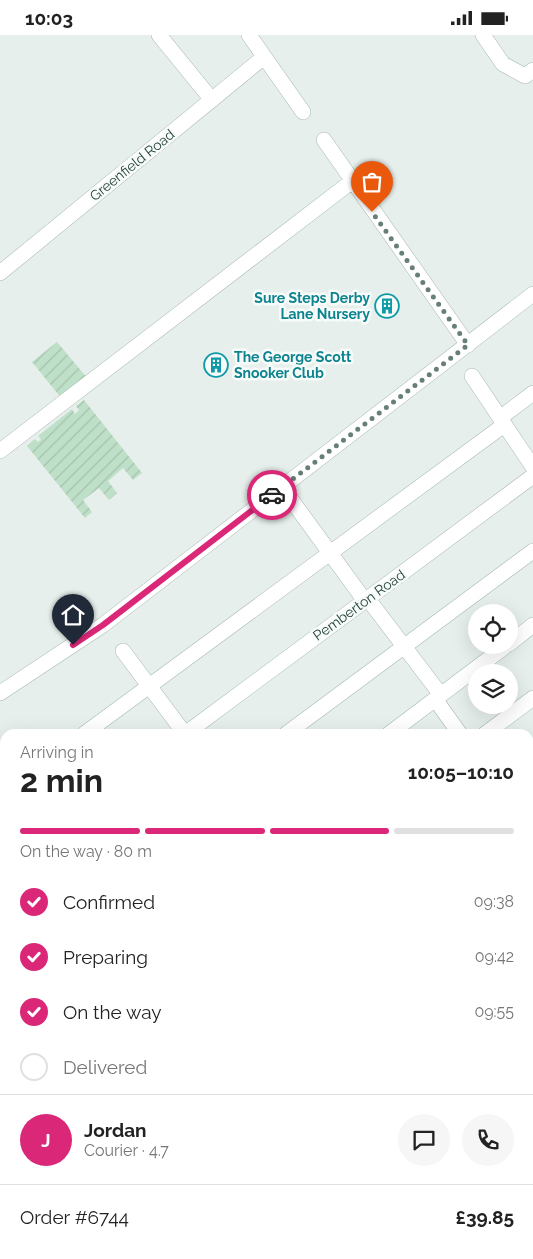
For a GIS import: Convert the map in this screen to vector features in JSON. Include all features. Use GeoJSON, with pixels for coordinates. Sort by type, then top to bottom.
{"type":"FeatureCollection","features":[{"type":"Feature","properties":{"kind":"street"},"geometry":{"type":"LineString","coordinates":[[159,35],[212,100]]}},
{"type":"Feature","properties":{"kind":"street"},"geometry":{"type":"LineString","coordinates":[[249,35],[303,112]]}},
{"type":"Feature","properties":{"kind":"street"},"geometry":{"type":"LineString","coordinates":[[483,35],[503,64],[525,76],[533,70]]}},
{"type":"Feature","properties":{"kind":"street","name":"Greenfield Road"},"geometry":{"type":"LineString","coordinates":[[0,273],[264,57]]}},
{"type":"Feature","properties":{"kind":"street"},"geometry":{"type":"LineString","coordinates":[[324,140],[351,182],[468,345]]}},
{"type":"Feature","properties":{"kind":"street"},"geometry":{"type":"LineString","coordinates":[[0,451],[351,182]]}},
{"type":"Feature","properties":{"kind":"street"},"geometry":{"type":"LineString","coordinates":[[0,693],[103,625],[533,294]]}},
{"type":"Feature","properties":{"kind":"street"},"geometry":{"type":"LineString","coordinates":[[473,378],[533,467]]}},
{"type":"Feature","properties":{"kind":"street"},"geometry":{"type":"LineString","coordinates":[[91,729],[330,553],[502,421],[533,393]]}},
{"type":"Feature","properties":{"kind":"street","name":"Pemberton Road"},"geometry":{"type":"LineString","coordinates":[[192,729],[533,476]]}},
{"type":"Feature","properties":{"kind":"street"},"geometry":{"type":"LineString","coordinates":[[282,487],[330,553],[404,647],[457,729]]}},
{"type":"Feature","properties":{"kind":"street"},"geometry":{"type":"LineString","coordinates":[[293,729],[533,551]]}},
{"type":"Feature","properties":{"kind":"street"},"geometry":{"type":"LineString","coordinates":[[518,636],[533,625]]}},
{"type":"Feature","properties":{"kind":"street"},"geometry":{"type":"LineString","coordinates":[[123,651],[181,729]]}},
{"type":"Feature","properties":{"kind":"street"},"geometry":{"type":"LineString","coordinates":[[395,729],[495,654]]}},
{"type":"Feature","properties":{"kind":"street"},"geometry":{"type":"LineString","coordinates":[[492,729],[533,698]]}},
{"type":"Feature","properties":{"kind":"green space"},"geometry":{"type":"Polygon","coordinates":[[[57,342],[88,379],[62,399],[32,362],[57,342]]]}},
{"type":"Feature","properties":{"kind":"green space"},"geometry":{"type":"Polygon","coordinates":[[[84,400],[142,473],[133,480],[123,468],[108,481],[117,493],[109,500],[99,488],[83,500],[92,512],[85,518],[27,446],[35,439],[38,442],[41,439],[38,436],[72,409],[75,414],[79,410],[76,406],[84,400]]]}},
{"type":"Feature","properties":{"kind":"way so far"},"geometry":{"type":"LineString","coordinates":[[272,495],[468,345],[372,212]]}},
{"type":"Feature","properties":{"kind":"place","name":"Sure Steps Derby Lane Nursery"},"geometry":{"type":"Point","coordinates":[387,306]}},
{"type":"Feature","properties":{"kind":"place","name":"The George Scott Snooker Club"},"geometry":{"type":"Point","coordinates":[216,365]}},
{"type":"Feature","properties":{"kind":"route"},"geometry":{"type":"LineString","coordinates":[[73,645],[103,625],[272,495]]}}]}
